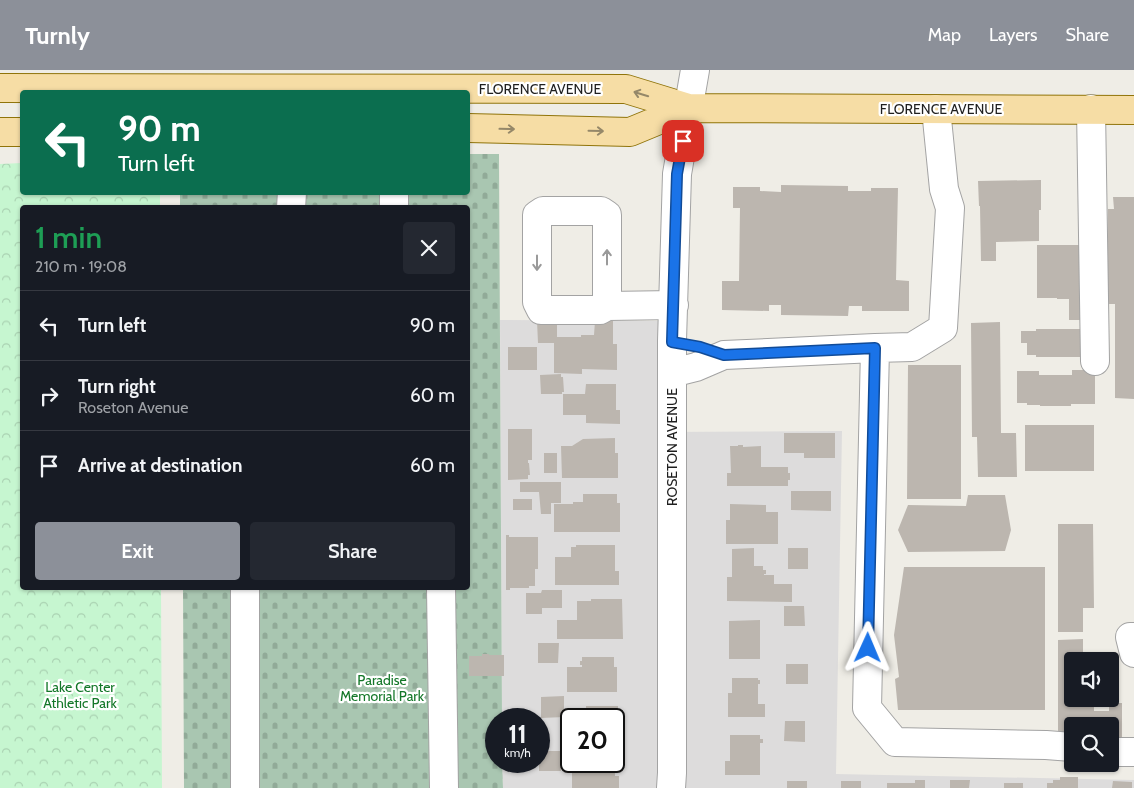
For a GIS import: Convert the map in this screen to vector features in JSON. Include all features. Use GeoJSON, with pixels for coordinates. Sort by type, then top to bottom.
{"type":"FeatureCollection","features":[{"type":"Feature","properties":{"kind":"main road","name":"FLORENCE AVENUE"},"geometry":{"type":"LineString","coordinates":[[0,88],[172,90]]}},
{"type":"Feature","properties":{"kind":"main road","name":"FLORENCE AVENUE"},"geometry":{"type":"LineString","coordinates":[[442,90],[626,89],[688,108],[1134,110]]}},
{"type":"Feature","properties":{"kind":"main road","name":"FLORENCE AVENUE"},"geometry":{"type":"LineString","coordinates":[[470,128],[630,132],[688,108]]}},
{"type":"Feature","properties":{"kind":"main road"},"geometry":{"type":"LineString","coordinates":[[0,132],[20,132]]}},
{"type":"Feature","properties":{"kind":"street","name":"ROSETON AVENUE"},"geometry":{"type":"LineString","coordinates":[[671,788],[672,342],[677,174],[695,70]]}},
{"type":"Feature","properties":{"kind":"street"},"geometry":{"type":"LineString","coordinates":[[672,373],[696,367],[724,355],[912,347],[943,328],[950,208],[944,189],[936,109]]}},
{"type":"Feature","properties":{"kind":"street"},"geometry":{"type":"LineString","coordinates":[[1091,109],[1095,361]]}},
{"type":"Feature","properties":{"kind":"street"},"geometry":{"type":"LineString","coordinates":[[607,306],[674,304]]}},
{"type":"Feature","properties":{"kind":"street"},"geometry":{"type":"LineString","coordinates":[[672,342],[700,347],[724,355]]}},
{"type":"Feature","properties":{"kind":"street"},"geometry":{"type":"LineString","coordinates":[[875,348],[867,708],[895,742],[1046,744],[1064,746]]}},
{"type":"Feature","properties":{"kind":"street"},"geometry":{"type":"LineString","coordinates":[[245,590],[245,788]]}},
{"type":"Feature","properties":{"kind":"street"},"geometry":{"type":"LineString","coordinates":[[441,590],[444,788]]}},
{"type":"Feature","properties":{"kind":"street"},"geometry":{"type":"LineString","coordinates":[[1119,752],[1134,752]]}},
{"type":"Feature","properties":{"kind":"shaded area"},"geometry":{"type":"Polygon","coordinates":[[[500,320],[658,321],[658,432],[842,431],[836,774],[1134,780],[1134,788],[503,788],[502,773],[550,773],[550,708],[502,708],[500,320]]]}},
{"type":"Feature","properties":{"kind":"green space","name":"Paradise Memorial Park"},"geometry":{"type":"Polygon","coordinates":[[[470,154],[499,154],[502,708],[485,708],[485,773],[502,773],[503,788],[184,788],[183,590],[470,590],[470,205],[180,205],[180,195],[470,195],[470,154]]]}},
{"type":"Feature","properties":{"kind":"green space","name":"Lake Center Athletic Park"},"geometry":{"type":"Polygon","coordinates":[[[20,163],[20,195],[160,195],[160,205],[20,205],[20,590],[161,590],[162,788],[0,788],[0,164],[20,163]]]}},
{"type":"Feature","properties":{"kind":"building"},"geometry":{"type":"Polygon","coordinates":[[[1041,180],[1039,241],[996,242],[996,261],[981,261],[978,181],[1041,180]]]}},
{"type":"Feature","properties":{"kind":"building"},"geometry":{"type":"Polygon","coordinates":[[[781,185],[848,186],[848,191],[871,191],[871,188],[898,188],[896,280],[909,281],[909,311],[862,311],[862,306],[849,306],[848,316],[781,315],[781,305],[769,305],[769,311],[722,310],[722,281],[739,281],[740,208],[733,208],[733,187],[760,187],[760,191],[781,192],[781,185]]]}},
{"type":"Feature","properties":{"kind":"building"},"geometry":{"type":"Polygon","coordinates":[[[1113,197],[1134,197],[1134,399],[1115,398],[1115,304],[1108,304],[1108,209],[1114,209],[1113,197]]]}},
{"type":"Feature","properties":{"kind":"building"},"geometry":{"type":"Polygon","coordinates":[[[1037,245],[1086,245],[1087,320],[1069,320],[1069,299],[1037,298],[1037,245]]]}},
{"type":"Feature","properties":{"kind":"building"},"geometry":{"type":"Polygon","coordinates":[[[537,321],[557,321],[557,337],[581,337],[581,335],[594,335],[595,321],[613,321],[613,344],[617,344],[617,370],[582,369],[582,374],[554,373],[554,343],[538,343],[537,321]]]}},
{"type":"Feature","properties":{"kind":"building"},"geometry":{"type":"Polygon","coordinates":[[[1000,322],[1001,433],[1016,433],[1017,477],[978,477],[977,437],[972,437],[971,323],[1000,322]]]}},
{"type":"Feature","properties":{"kind":"building"},"geometry":{"type":"Polygon","coordinates":[[[1036,329],[1085,329],[1085,357],[1036,357],[1036,355],[1027,355],[1027,343],[1021,343],[1021,331],[1036,331],[1036,329]]]}},
{"type":"Feature","properties":{"kind":"building"},"geometry":{"type":"Polygon","coordinates":[[[508,347],[537,347],[537,370],[508,370],[508,347]]]}},
{"type":"Feature","properties":{"kind":"building"},"geometry":{"type":"Polygon","coordinates":[[[908,365],[961,365],[961,499],[907,499],[908,365]]]}},
{"type":"Feature","properties":{"kind":"building"},"geometry":{"type":"Polygon","coordinates":[[[1072,370],[1095,370],[1095,404],[1040,406],[1017,403],[1017,371],[1039,371],[1039,375],[1072,375],[1072,370]]]}},
{"type":"Feature","properties":{"kind":"building"},"geometry":{"type":"Polygon","coordinates":[[[561,374],[564,392],[562,394],[541,394],[540,375],[561,374]]]}},
{"type":"Feature","properties":{"kind":"building"},"geometry":{"type":"Polygon","coordinates":[[[586,384],[616,384],[616,410],[620,410],[620,424],[586,423],[586,415],[563,415],[563,394],[585,394],[586,384]]]}},
{"type":"Feature","properties":{"kind":"building"},"geometry":{"type":"Polygon","coordinates":[[[1025,425],[1094,425],[1094,471],[1025,471],[1025,425]]]}},
{"type":"Feature","properties":{"kind":"building"},"geometry":{"type":"Polygon","coordinates":[[[508,429],[532,429],[532,460],[528,460],[530,475],[528,475],[528,479],[508,480],[508,429]]]}},
{"type":"Feature","properties":{"kind":"building"},"geometry":{"type":"Polygon","coordinates":[[[784,433],[835,433],[835,458],[804,458],[804,453],[784,453],[784,433]]]}},
{"type":"Feature","properties":{"kind":"building"},"geometry":{"type":"Polygon","coordinates":[[[615,438],[615,453],[618,453],[618,478],[562,478],[561,446],[572,446],[583,439],[615,438]]]}},
{"type":"Feature","properties":{"kind":"building"},"geometry":{"type":"Polygon","coordinates":[[[743,445],[743,447],[761,446],[761,467],[788,467],[790,480],[788,480],[788,486],[727,486],[727,473],[731,473],[730,446],[743,445]]]}},
{"type":"Feature","properties":{"kind":"building"},"geometry":{"type":"Polygon","coordinates":[[[544,453],[557,453],[557,473],[544,473],[544,453]]]}},
{"type":"Feature","properties":{"kind":"building"},"geometry":{"type":"Polygon","coordinates":[[[520,482],[561,482],[561,503],[551,503],[551,514],[541,514],[539,492],[520,492],[520,482]]]}},
{"type":"Feature","properties":{"kind":"building"},"geometry":{"type":"Polygon","coordinates":[[[791,491],[831,491],[831,511],[791,510],[791,491]]]}},
{"type":"Feature","properties":{"kind":"building"},"geometry":{"type":"Polygon","coordinates":[[[583,494],[617,494],[617,503],[620,503],[620,532],[554,532],[554,504],[583,502],[583,494]]]}},
{"type":"Feature","properties":{"kind":"building"},"geometry":{"type":"Polygon","coordinates":[[[968,495],[1005,495],[1011,530],[1005,551],[908,552],[898,530],[908,505],[966,506],[968,495]]]}},
{"type":"Feature","properties":{"kind":"building"},"geometry":{"type":"Polygon","coordinates":[[[513,499],[532,499],[532,510],[513,510],[513,499]]]}},
{"type":"Feature","properties":{"kind":"building"},"geometry":{"type":"Polygon","coordinates":[[[730,504],[766,505],[766,512],[778,512],[778,544],[726,544],[726,520],[730,520],[730,504]]]}},
{"type":"Feature","properties":{"kind":"building"},"geometry":{"type":"Polygon","coordinates":[[[1058,524],[1093,524],[1094,608],[1083,608],[1083,632],[1058,632],[1058,524]]]}},
{"type":"Feature","properties":{"kind":"building"},"geometry":{"type":"Polygon","coordinates":[[[506,535],[509,535],[509,537],[538,537],[538,569],[535,569],[535,586],[506,590],[506,535]]]}},
{"type":"Feature","properties":{"kind":"building"},"geometry":{"type":"Polygon","coordinates":[[[576,545],[615,545],[615,571],[619,571],[619,585],[555,585],[555,557],[571,557],[571,547],[576,547],[576,545]]]}},
{"type":"Feature","properties":{"kind":"building"},"geometry":{"type":"Polygon","coordinates":[[[754,548],[754,566],[763,566],[763,570],[766,570],[764,575],[774,575],[774,584],[792,584],[792,602],[727,601],[727,577],[732,577],[732,549],[754,548]]]}},
{"type":"Feature","properties":{"kind":"building"},"geometry":{"type":"Polygon","coordinates":[[[788,548],[808,548],[808,569],[788,569],[788,548]]]}},
{"type":"Feature","properties":{"kind":"building"},"geometry":{"type":"Polygon","coordinates":[[[904,567],[1045,567],[1045,710],[898,710],[895,679],[899,677],[894,635],[904,567]]]}},
{"type":"Feature","properties":{"kind":"building"},"geometry":{"type":"Polygon","coordinates":[[[542,590],[562,590],[562,608],[542,608],[542,614],[526,614],[526,593],[541,593],[542,590]]]}},
{"type":"Feature","properties":{"kind":"building"},"geometry":{"type":"Polygon","coordinates":[[[591,599],[622,599],[623,639],[557,639],[557,620],[577,620],[577,601],[591,601],[591,599]]]}},
{"type":"Feature","properties":{"kind":"building"},"geometry":{"type":"Polygon","coordinates":[[[784,606],[804,606],[805,626],[784,626],[784,606]]]}},
{"type":"Feature","properties":{"kind":"building"},"geometry":{"type":"Polygon","coordinates":[[[760,620],[760,659],[729,659],[729,621],[760,620]]]}},
{"type":"Feature","properties":{"kind":"building"},"geometry":{"type":"Polygon","coordinates":[[[1083,639],[1083,652],[1064,652],[1064,707],[1094,707],[1094,711],[1109,711],[1109,707],[1119,707],[1119,703],[1122,703],[1122,742],[1119,742],[1119,717],[1064,717],[1064,737],[1058,737],[1058,640],[1083,639]]]}},
{"type":"Feature","properties":{"kind":"building"},"geometry":{"type":"Polygon","coordinates":[[[538,643],[559,643],[558,663],[538,663],[538,643]]]}},
{"type":"Feature","properties":{"kind":"building"},"geometry":{"type":"Polygon","coordinates":[[[482,654],[504,655],[504,676],[469,676],[469,656],[482,656],[482,654]]]}},
{"type":"Feature","properties":{"kind":"building"},"geometry":{"type":"Polygon","coordinates":[[[582,657],[614,657],[614,667],[617,667],[617,692],[567,692],[567,667],[582,667],[580,661],[582,661],[582,657]]]}},
{"type":"Feature","properties":{"kind":"building"},"geometry":{"type":"Polygon","coordinates":[[[786,664],[808,664],[808,684],[786,684],[786,664]]]}},
{"type":"Feature","properties":{"kind":"building"},"geometry":{"type":"Polygon","coordinates":[[[732,678],[758,678],[760,680],[760,684],[758,684],[758,704],[765,704],[765,717],[728,717],[728,693],[732,693],[732,678]]]}},
{"type":"Feature","properties":{"kind":"building"},"geometry":{"type":"Polygon","coordinates":[[[564,696],[564,708],[560,708],[560,717],[550,718],[550,708],[541,708],[541,697],[564,696]]]}},
{"type":"Feature","properties":{"kind":"building"},"geometry":{"type":"Polygon","coordinates":[[[586,706],[618,706],[618,708],[586,708],[586,706]]]}},
{"type":"Feature","properties":{"kind":"building"},"geometry":{"type":"Polygon","coordinates":[[[785,721],[805,721],[805,742],[784,741],[785,721]]]}},
{"type":"Feature","properties":{"kind":"building"},"geometry":{"type":"Polygon","coordinates":[[[730,735],[760,735],[760,739],[763,739],[763,743],[760,743],[760,775],[725,775],[725,761],[730,761],[730,735]]]}},
{"type":"Feature","properties":{"kind":"building"},"geometry":{"type":"Polygon","coordinates":[[[550,751],[560,751],[560,771],[550,771],[550,751]]]}},
{"type":"Feature","properties":{"kind":"building"},"geometry":{"type":"Polygon","coordinates":[[[572,773],[615,773],[615,776],[619,776],[619,788],[572,788],[572,773]]]}},
{"type":"Feature","properties":{"kind":"building"},"geometry":{"type":"Polygon","coordinates":[[[1060,777],[1078,777],[1078,788],[1047,788],[1047,783],[1053,783],[1053,780],[1060,780],[1060,777]]]}},
{"type":"Feature","properties":{"kind":"building"},"geometry":{"type":"Polygon","coordinates":[[[915,780],[925,780],[925,788],[887,788],[887,783],[915,783],[915,780]]]}},
{"type":"Feature","properties":{"kind":"building"},"geometry":{"type":"Polygon","coordinates":[[[950,780],[970,780],[969,788],[950,788],[950,780]]]}},
{"type":"Feature","properties":{"kind":"building"},"geometry":{"type":"Polygon","coordinates":[[[787,781],[807,781],[807,788],[787,788],[787,781]]]}},
{"type":"Feature","properties":{"kind":"building"},"geometry":{"type":"Polygon","coordinates":[[[841,781],[861,781],[861,788],[841,788],[841,781]]]}},
{"type":"Feature","properties":{"kind":"building"},"geometry":{"type":"Polygon","coordinates":[[[1113,781],[1132,782],[1132,788],[1112,788],[1113,781]]]}},
{"type":"Feature","properties":{"kind":"building"},"geometry":{"type":"Polygon","coordinates":[[[1004,783],[1023,783],[1023,788],[1004,788],[1004,783]]]}},
{"type":"Feature","properties":{"kind":"route"},"geometry":{"type":"LineString","coordinates":[[683,141],[677,174],[672,342],[700,347],[724,355],[875,348],[868,648]]}}]}
